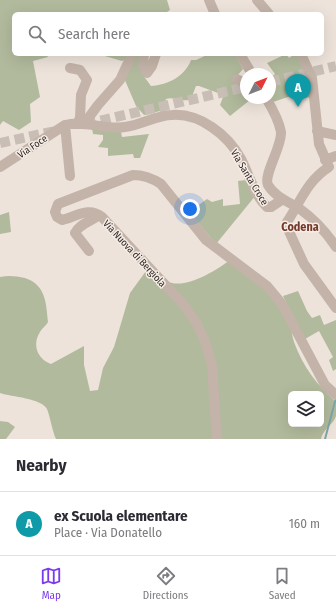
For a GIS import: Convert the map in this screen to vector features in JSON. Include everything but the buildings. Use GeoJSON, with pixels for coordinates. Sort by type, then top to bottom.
{"type":"FeatureCollection","features":[{"type":"Feature","properties":{"kind":"street"},"geometry":{"type":"LineString","coordinates":[[208,0],[214,12]]}},
{"type":"Feature","properties":{"kind":"street"},"geometry":{"type":"LineString","coordinates":[[257,0],[267,12]]}},
{"type":"Feature","properties":{"kind":"street"},"geometry":{"type":"LineString","coordinates":[[80,124],[120,80],[131,56]]}},
{"type":"Feature","properties":{"kind":"street"},"geometry":{"type":"LineString","coordinates":[[144,56],[143,66],[148,73],[155,56]]}},
{"type":"Feature","properties":{"kind":"street"},"geometry":{"type":"LineString","coordinates":[[241,56],[248,68]]}},
{"type":"Feature","properties":{"kind":"street"},"geometry":{"type":"LineString","coordinates":[[303,56],[312,78],[317,131],[320,147],[327,164]]}},
{"type":"Feature","properties":{"kind":"street"},"geometry":{"type":"LineString","coordinates":[[70,68],[80,70],[87,80],[81,95],[80,124]]}},
{"type":"Feature","properties":{"kind":"street"},"geometry":{"type":"LineString","coordinates":[[269,104],[277,118],[281,132],[278,152],[270,168],[267,182],[282,199],[298,208],[315,222],[336,247]]}},
{"type":"Feature","properties":{"kind":"street","name":"Via Santa Croce"},"geometry":{"type":"LineString","coordinates":[[65,125],[80,124],[116,129],[134,126],[173,114],[197,118],[208,124],[229,143],[241,158],[249,178],[267,207],[271,207],[282,199]]}},
{"type":"Feature","properties":{"kind":"street"},"geometry":{"type":"LineString","coordinates":[[65,125],[70,176]]}},
{"type":"Feature","properties":{"kind":"street","name":"Via Foce"},"geometry":{"type":"LineString","coordinates":[[0,167],[65,125]]}},
{"type":"Feature","properties":{"kind":"street"},"geometry":{"type":"LineString","coordinates":[[317,131],[336,135]]}},
{"type":"Feature","properties":{"kind":"street"},"geometry":{"type":"LineString","coordinates":[[336,156],[309,184],[298,208],[287,222],[287,227],[304,264],[336,308]]}},
{"type":"Feature","properties":{"kind":"street","name":"Via Nuova di Bergiola"},"geometry":{"type":"LineString","coordinates":[[217,439],[212,366],[206,344],[196,322],[183,304],[99,215],[87,212],[62,220],[57,217],[55,212],[56,206],[133,175],[150,177],[161,184],[206,240],[268,286],[290,318],[325,385],[336,395]]}},
{"type":"Feature","properties":{"kind":"street"},"geometry":{"type":"LineString","coordinates":[[89,251],[75,233],[78,227],[93,220],[99,215]]}},
{"type":"Feature","properties":{"kind":"green space"},"geometry":{"type":"Polygon","coordinates":[[[0,0],[167,0],[170,10],[167,12],[12,12],[12,56],[48,57],[33,61],[40,97],[30,104],[31,122],[19,130],[3,121],[0,125],[0,0]]]}},
{"type":"Feature","properties":{"kind":"green space"},"geometry":{"type":"Polygon","coordinates":[[[105,56],[127,56],[126,59],[122,61],[105,56]]]}},
{"type":"Feature","properties":{"kind":"green space"},"geometry":{"type":"Polygon","coordinates":[[[136,56],[143,56],[143,75],[151,86],[170,82],[185,71],[191,60],[196,60],[205,56],[236,56],[242,68],[240,68],[240,72],[237,76],[240,80],[240,104],[245,104],[230,116],[220,105],[223,97],[221,94],[199,86],[196,86],[191,99],[166,99],[164,110],[144,115],[136,106],[124,78],[136,56]]]}},
{"type":"Feature","properties":{"kind":"green space"},"geometry":{"type":"Polygon","coordinates":[[[282,56],[288,56],[289,58],[292,56],[300,56],[306,69],[311,97],[304,98],[303,95],[291,96],[276,101],[276,68],[271,68],[267,63],[282,56]]]}},
{"type":"Feature","properties":{"kind":"green space"},"geometry":{"type":"Polygon","coordinates":[[[92,128],[121,132],[122,137],[149,134],[140,158],[134,158],[133,154],[108,156],[108,148],[98,147],[103,140],[103,135],[93,134],[92,128]]]}},
{"type":"Feature","properties":{"kind":"green space"},"geometry":{"type":"Polygon","coordinates":[[[246,180],[256,195],[216,244],[189,212],[207,199],[212,202],[223,199],[223,206],[240,204],[238,181],[246,180]]]}},
{"type":"Feature","properties":{"kind":"green space"},"geometry":{"type":"Polygon","coordinates":[[[9,212],[11,232],[0,234],[0,215],[9,212]]]}},
{"type":"Feature","properties":{"kind":"green space"},"geometry":{"type":"Polygon","coordinates":[[[230,260],[268,290],[281,305],[288,316],[294,342],[302,360],[317,382],[336,402],[336,416],[324,432],[321,439],[56,439],[47,409],[44,405],[33,400],[0,393],[0,277],[12,276],[25,278],[32,281],[41,290],[47,308],[48,322],[36,341],[37,351],[42,359],[51,364],[84,346],[84,365],[90,391],[98,390],[103,368],[114,347],[130,293],[146,271],[166,281],[179,284],[194,280],[210,273],[230,260]]]}},
{"type":"Feature","properties":{"kind":"green space"},"geometry":{"type":"Polygon","coordinates":[[[298,291],[307,311],[312,318],[320,315],[324,325],[336,320],[336,369],[333,371],[329,360],[333,357],[319,331],[305,339],[283,296],[298,291]]]}},
{"type":"Feature","properties":{"kind":"green space"},"geometry":{"type":"Polygon","coordinates":[[[0,421],[8,422],[15,427],[6,439],[0,439],[0,421]]]}},
{"type":"Feature","properties":{"kind":"waterway"},"geometry":{"type":"LineString","coordinates":[[325,439],[336,398]]}},
{"type":"Feature","properties":{"kind":"tunnel"},"geometry":{"type":"LineString","coordinates":[[276,81],[336,66]]}},
{"type":"Feature","properties":{"kind":"tunnel"},"geometry":{"type":"LineString","coordinates":[[86,124],[240,88]]}},
{"type":"Feature","properties":{"kind":"tunnel"},"geometry":{"type":"LineString","coordinates":[[0,143],[55,131]]}},
{"type":"Feature","properties":{"kind":"place","name":"ex Scuola elementare"},"geometry":{"type":"Point","coordinates":[298,107]}},
{"type":"Feature","properties":{"kind":"district","name":"Codena"},"geometry":{"type":"Point","coordinates":[300,227]}}]}
